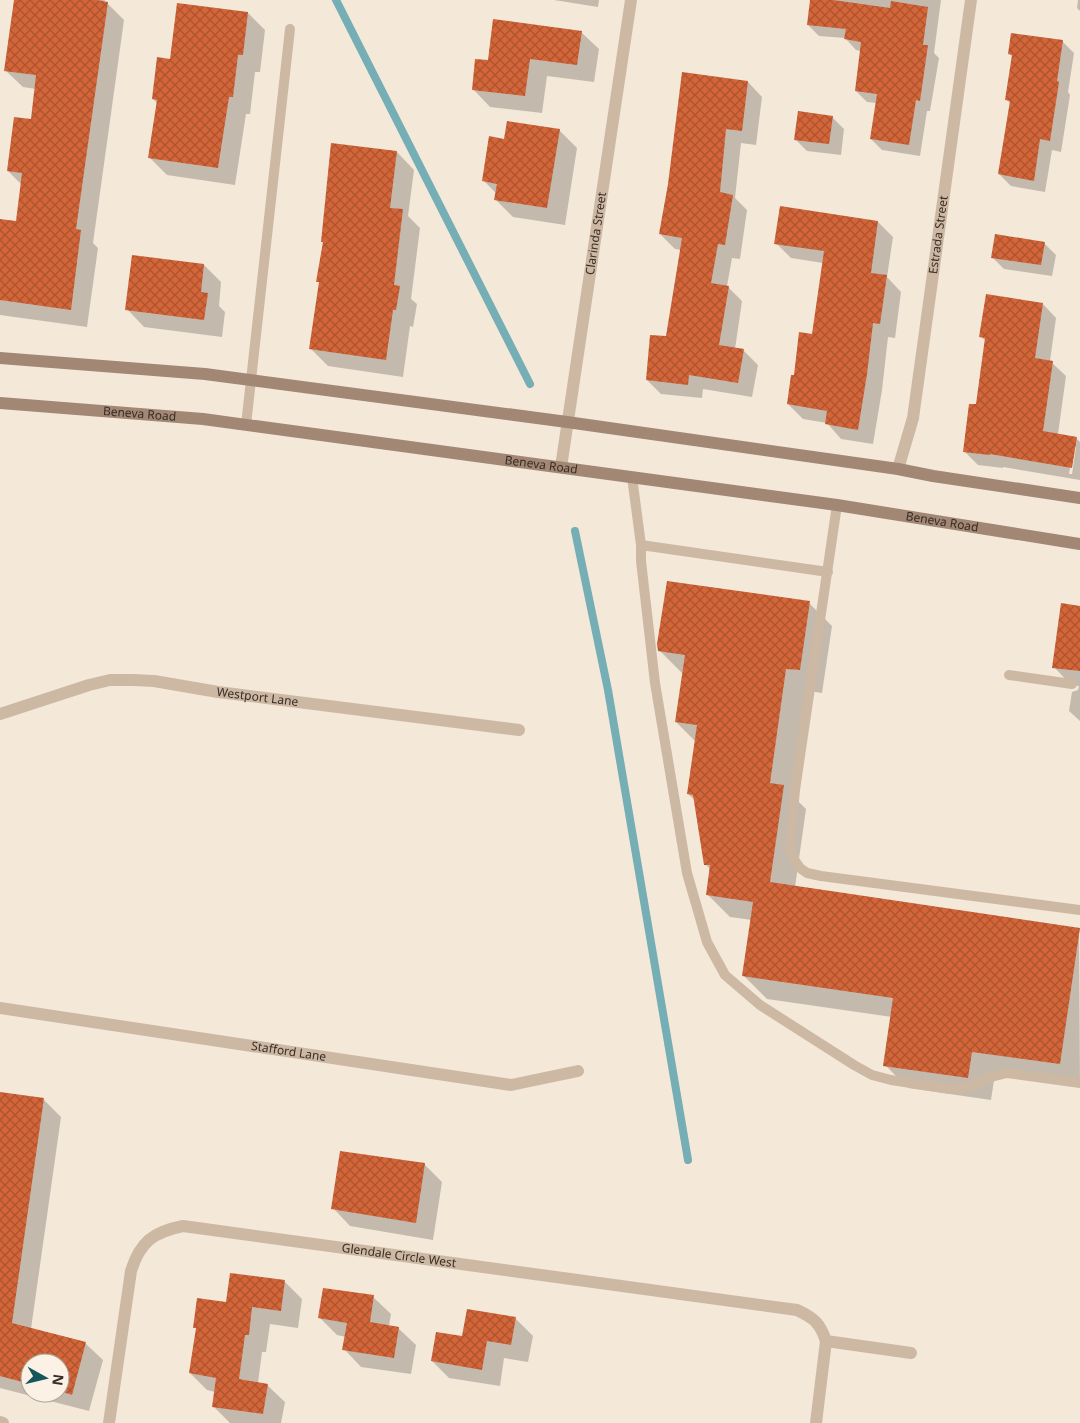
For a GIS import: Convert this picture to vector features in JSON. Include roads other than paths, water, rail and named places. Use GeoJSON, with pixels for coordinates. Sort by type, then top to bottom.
{"type":"FeatureCollection","features":[{"type":"Feature","properties":{"kind":"main road"},"geometry":{"type":"LineString","coordinates":[[0,358],[195,373],[252,380],[568,422],[898,469],[1080,498]]}},
{"type":"Feature","properties":{"kind":"main road","name":"Beneva Road"},"geometry":{"type":"LineString","coordinates":[[0,403],[202,419],[837,506],[1080,544]]}},
{"type":"Feature","properties":{"kind":"street","name":"Clarinda Street"},"geometry":{"type":"LineString","coordinates":[[561,467],[631,0]]}},
{"type":"Feature","properties":{"kind":"street","name":"Estrada Street"},"geometry":{"type":"LineString","coordinates":[[898,469],[913,418],[971,0]]}},
{"type":"Feature","properties":{"kind":"street","name":"Westport Lane"},"geometry":{"type":"LineString","coordinates":[[0,714],[89,685],[110,680],[132,680],[519,730]]}},
{"type":"Feature","properties":{"kind":"street","name":"Stafford Lane"},"geometry":{"type":"LineString","coordinates":[[0,1008],[511,1085],[578,1071]]}},
{"type":"Feature","properties":{"kind":"street","name":"Glendale Circle West"},"geometry":{"type":"LineString","coordinates":[[109,1423],[131,1271],[136,1255],[147,1240],[164,1230],[183,1226],[797,1310],[811,1317],[822,1328],[826,1341]]}},
{"type":"Feature","properties":{"kind":"street"},"geometry":{"type":"LineString","coordinates":[[816,1423],[826,1341],[911,1353]]}},
{"type":"Feature","properties":{"kind":"lane"},"geometry":{"type":"LineString","coordinates":[[246,425],[290,29]]}},
{"type":"Feature","properties":{"kind":"lane"},"geometry":{"type":"LineString","coordinates":[[632,477],[655,683],[687,873],[707,942],[725,975],[760,1005],[872,1075],[891,1080],[951,1089],[968,1087],[991,1077],[1008,1073],[1080,1083]]}},
{"type":"Feature","properties":{"kind":"lane"},"geometry":{"type":"LineString","coordinates":[[837,506],[795,790],[790,850],[795,860],[807,874],[1080,910]]}},
{"type":"Feature","properties":{"kind":"lane"},"geometry":{"type":"LineString","coordinates":[[641,545],[828,572]]}},
{"type":"Feature","properties":{"kind":"lane"},"geometry":{"type":"LineString","coordinates":[[1009,674],[1072,684]]}},
{"type":"Feature","properties":{"kind":"waterway"},"geometry":{"type":"LineString","coordinates":[[336,0],[530,384]]}},
{"type":"Feature","properties":{"kind":"waterway"},"geometry":{"type":"LineString","coordinates":[[575,531],[608,690],[688,1160]]}}]}
